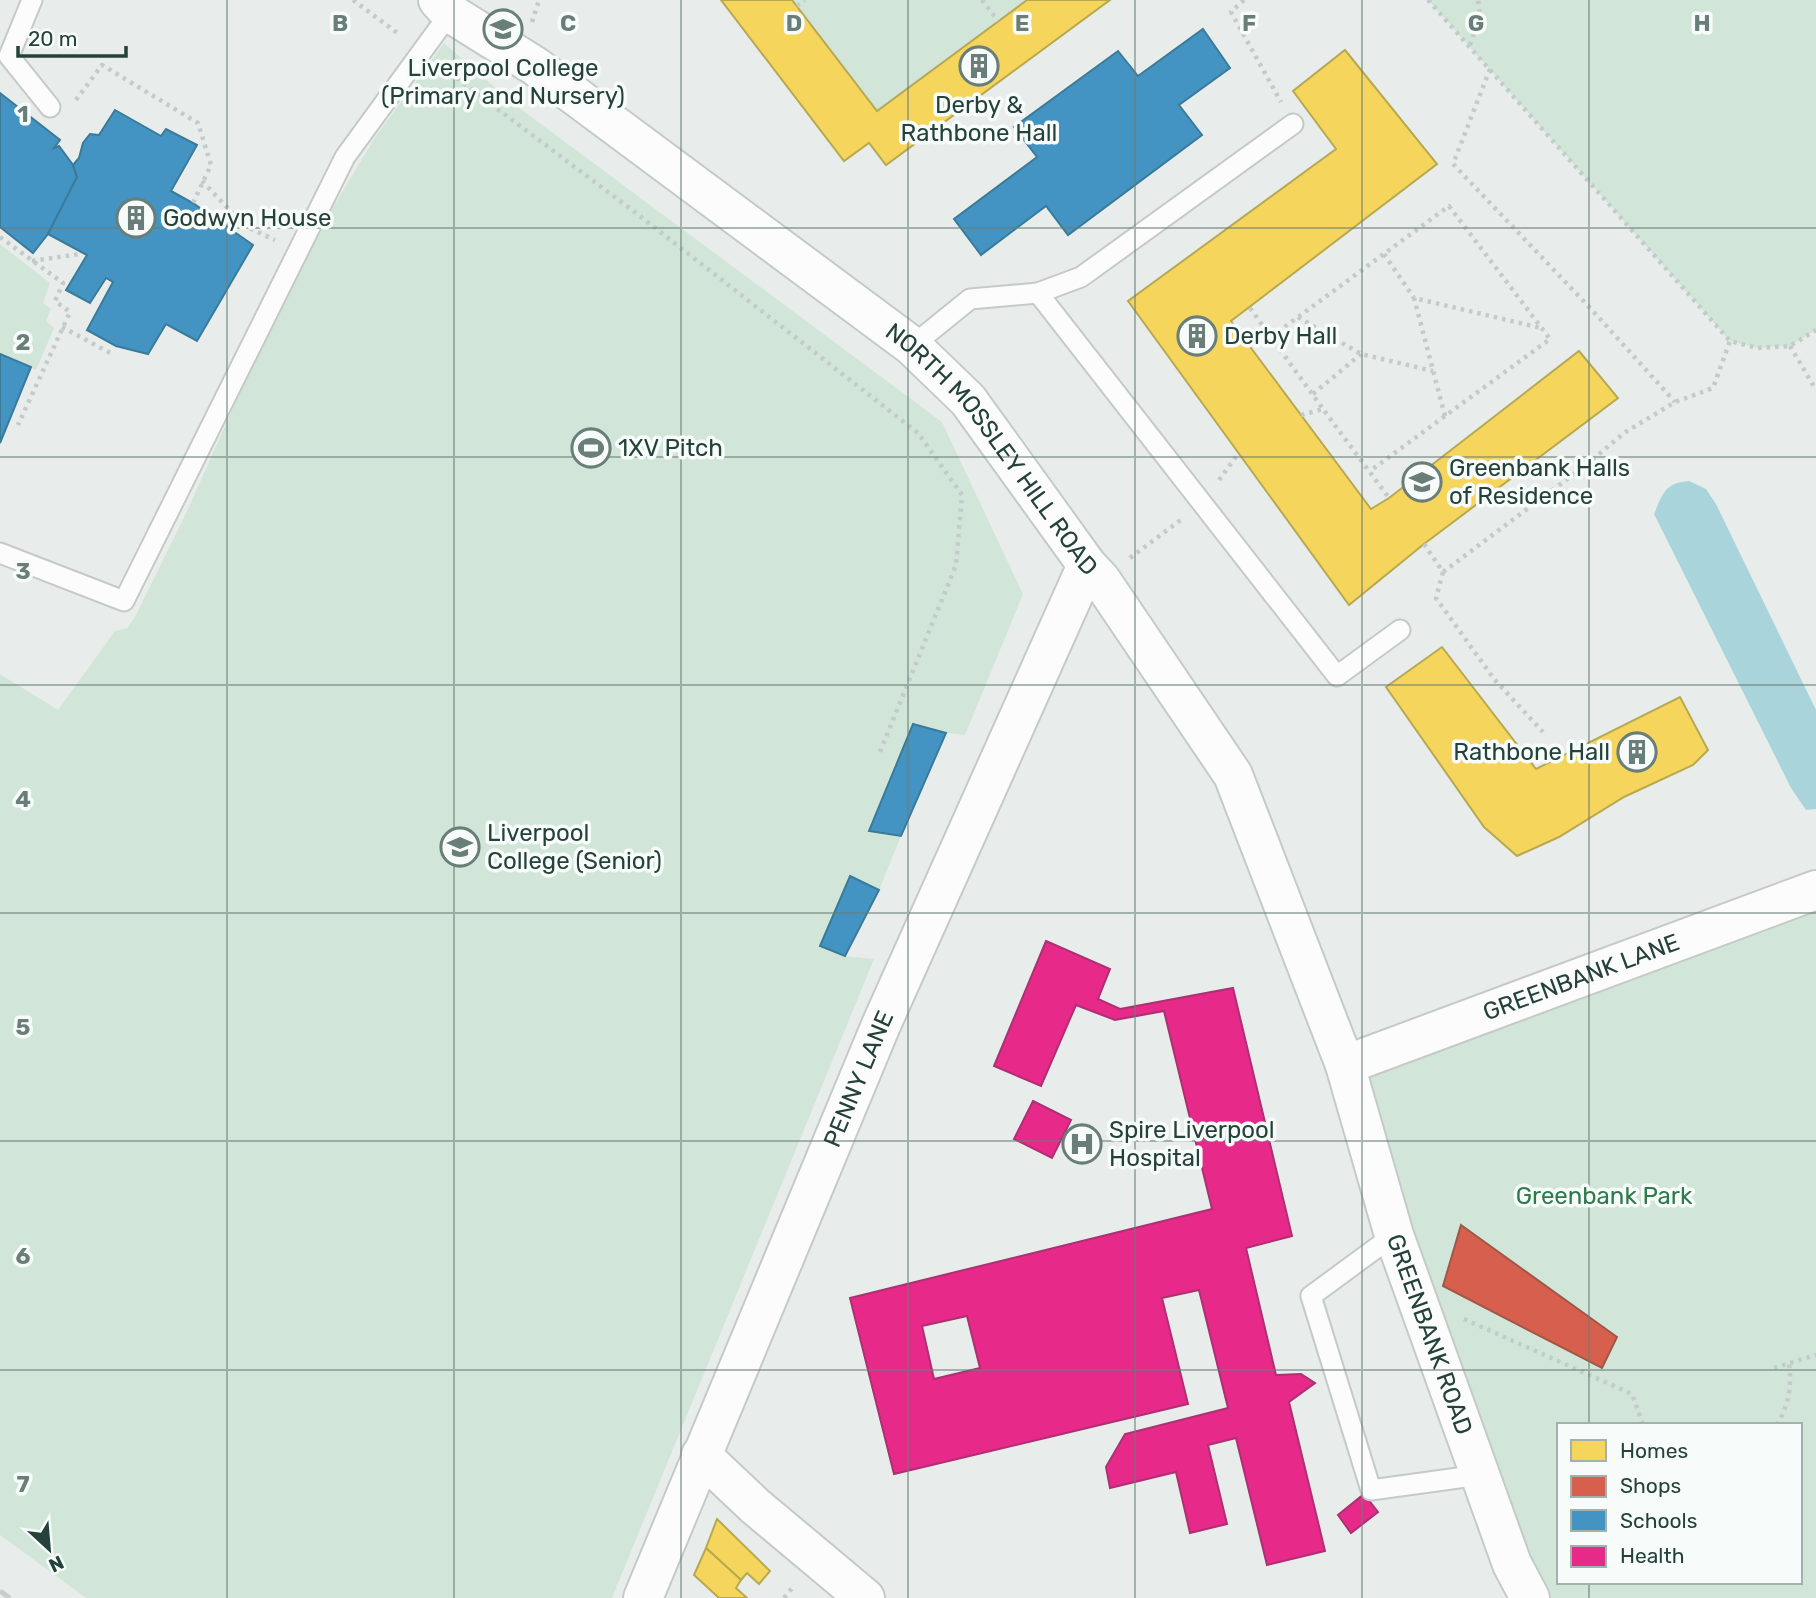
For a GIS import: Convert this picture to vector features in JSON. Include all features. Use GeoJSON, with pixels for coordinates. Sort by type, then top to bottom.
{"type":"FeatureCollection","features":[{"type":"Feature","properties":{"kind":"street","name":"NORTH MOSSLEY HILL ROAD"},"geometry":{"type":"LineString","coordinates":[[444,6],[535,66],[912,346],[968,400],[1094,572],[1233,775],[1345,1065]]}},
{"type":"Feature","properties":{"kind":"street","name":"PENNY LANE"},"geometry":{"type":"LineString","coordinates":[[643,1598],[881,1025],[1094,572]]}},
{"type":"Feature","properties":{"kind":"street","name":"GREENBANK LANE"},"geometry":{"type":"LineString","coordinates":[[1345,1065],[1816,890]]}},
{"type":"Feature","properties":{"kind":"street","name":"GREENBANK ROAD"},"geometry":{"type":"LineString","coordinates":[[1345,1065],[1394,1236],[1512,1564],[1530,1598]]}},
{"type":"Feature","properties":{"kind":"street"},"geometry":{"type":"LineString","coordinates":[[701,1455],[755,1506],[865,1598]]}},
{"type":"Feature","properties":{"kind":"lane"},"geometry":{"type":"LineString","coordinates":[[32,0],[9,56],[50,107]]}},
{"type":"Feature","properties":{"kind":"lane"},"geometry":{"type":"LineString","coordinates":[[0,553],[124,601],[345,157],[444,6]]}},
{"type":"Feature","properties":{"kind":"lane"},"geometry":{"type":"LineString","coordinates":[[912,346],[970,299],[1038,293],[1081,277],[1293,124]]}},
{"type":"Feature","properties":{"kind":"lane"},"geometry":{"type":"LineString","coordinates":[[1038,293],[1337,676],[1400,630]]}},
{"type":"Feature","properties":{"kind":"lane"},"geometry":{"type":"LineString","coordinates":[[1394,1236],[1311,1296],[1371,1490],[1480,1475]]}},
{"type":"Feature","properties":{"kind":"path"},"geometry":{"type":"LineString","coordinates":[[353,0],[402,37]]}},
{"type":"Feature","properties":{"kind":"path"},"geometry":{"type":"LineString","coordinates":[[797,6],[804,0]]}},
{"type":"Feature","properties":{"kind":"path"},"geometry":{"type":"LineString","coordinates":[[982,0],[998,21]]}},
{"type":"Feature","properties":{"kind":"path"},"geometry":{"type":"LineString","coordinates":[[1244,0],[1231,12],[1293,124]]}},
{"type":"Feature","properties":{"kind":"path"},"geometry":{"type":"LineString","coordinates":[[1428,0],[1730,341],[1757,348],[1790,346],[1816,330]]}},
{"type":"Feature","properties":{"kind":"path"},"geometry":{"type":"LineString","coordinates":[[1470,46],[1480,15],[1478,0]]}},
{"type":"Feature","properties":{"kind":"path"},"geometry":{"type":"LineString","coordinates":[[433,60],[636,213],[918,433],[961,495],[956,565],[880,752]]}},
{"type":"Feature","properties":{"kind":"path"},"geometry":{"type":"LineString","coordinates":[[50,107],[64,116],[103,65],[198,123],[211,165],[193,203]]}},
{"type":"Feature","properties":{"kind":"path"},"geometry":{"type":"LineString","coordinates":[[1490,69],[1453,164],[1675,402]]}},
{"type":"Feature","properties":{"kind":"path"},"geometry":{"type":"LineString","coordinates":[[202,181],[246,226],[298,250]]}},
{"type":"Feature","properties":{"kind":"path"},"geometry":{"type":"LineString","coordinates":[[1271,337],[1449,206],[1542,328],[1549,338],[1370,471]]}},
{"type":"Feature","properties":{"kind":"path"},"geometry":{"type":"LineString","coordinates":[[0,237],[63,283],[55,301],[70,312],[18,425]]}},
{"type":"Feature","properties":{"kind":"path"},"geometry":{"type":"LineString","coordinates":[[32,261],[80,254]]}},
{"type":"Feature","properties":{"kind":"path"},"geometry":{"type":"LineString","coordinates":[[1384,254],[1413,298],[1445,416]]}},
{"type":"Feature","properties":{"kind":"path"},"geometry":{"type":"LineString","coordinates":[[1413,298],[1542,328]]}},
{"type":"Feature","properties":{"kind":"path"},"geometry":{"type":"LineString","coordinates":[[1250,308],[1390,498]]}},
{"type":"Feature","properties":{"kind":"path"},"geometry":{"type":"LineString","coordinates":[[1298,317],[1361,354],[1433,371]]}},
{"type":"Feature","properties":{"kind":"path"},"geometry":{"type":"LineString","coordinates":[[62,327],[114,355]]}},
{"type":"Feature","properties":{"kind":"path"},"geometry":{"type":"LineString","coordinates":[[1543,732],[1494,679],[1436,598],[1443,572],[1586,465],[1623,433],[1675,402],[1713,388],[1730,341]]}},
{"type":"Feature","properties":{"kind":"path"},"geometry":{"type":"LineString","coordinates":[[1790,346],[1816,390]]}},
{"type":"Feature","properties":{"kind":"path"},"geometry":{"type":"LineString","coordinates":[[1313,394],[1361,354]]}},
{"type":"Feature","properties":{"kind":"path"},"geometry":{"type":"LineString","coordinates":[[1301,415],[1323,409]]}},
{"type":"Feature","properties":{"kind":"path"},"geometry":{"type":"LineString","coordinates":[[1094,572],[1202,503],[1238,454]]}},
{"type":"Feature","properties":{"kind":"path"},"geometry":{"type":"LineString","coordinates":[[1424,544],[1443,572]]}},
{"type":"Feature","properties":{"kind":"path"},"geometry":{"type":"LineString","coordinates":[[1416,1297],[1632,1394],[1642,1423]]}},
{"type":"Feature","properties":{"kind":"path"},"geometry":{"type":"LineString","coordinates":[[1774,1368],[1816,1355]]}},
{"type":"Feature","properties":{"kind":"path"},"geometry":{"type":"LineString","coordinates":[[1778,1423],[1792,1384],[1789,1363]]}},
{"type":"Feature","properties":{"kind":"green space"},"geometry":{"type":"Polygon","coordinates":[[[792,0],[1027,0],[877,111],[792,0]]]}},
{"type":"Feature","properties":{"kind":"green space"},"geometry":{"type":"Polygon","coordinates":[[[1428,0],[1816,0],[1816,330],[1790,346],[1757,348],[1730,341],[1428,0]]]}},
{"type":"Feature","properties":{"kind":"green space","name":"Liverpool College (Senior)"},"geometry":{"type":"Polygon","coordinates":[[[444,43],[514,104],[942,422],[1023,594],[965,735],[913,724],[901,836],[879,890],[850,877],[820,946],[845,956],[874,959],[612,1598],[86,1598],[0,1535],[0,674],[58,710],[115,631],[127,628],[135,617],[188,509],[279,305],[327,217],[376,136],[444,43]]]}},
{"type":"Feature","properties":{"kind":"green space"},"geometry":{"type":"Polygon","coordinates":[[[0,244],[50,283],[43,303],[51,309],[46,321],[54,328],[36,370],[0,354],[0,244]]]}},
{"type":"Feature","properties":{"kind":"green space","name":"Greenbank Park"},"geometry":{"type":"Polygon","coordinates":[[[1816,890],[1816,1598],[1530,1598],[1345,1065],[1816,890]]]}},
{"type":"Feature","properties":{"kind":"water"},"geometry":{"type":"Polygon","coordinates":[[[1689,481],[1706,489],[1716,504],[1816,710],[1816,809],[1806,810],[1791,788],[1654,514],[1666,490],[1675,484],[1689,481]]]}},
{"type":"Feature","properties":{"kind":"building: Homes","name":"Derby & Rathbone Hall"},"geometry":{"type":"Polygon","coordinates":[[[721,0],[792,0],[877,111],[1027,0],[1110,0],[886,165],[869,143],[844,161],[721,0]]]}},
{"type":"Feature","properties":{"kind":"building: Homes","name":"Derby Hall"},"geometry":{"type":"Polygon","coordinates":[[[1345,50],[1437,164],[1231,321],[1371,509],[1389,498],[1579,351],[1618,398],[1424,544],[1349,605],[1128,301],[1336,149],[1293,91],[1345,50]]]}},
{"type":"Feature","properties":{"kind":"building: Homes","name":"Rathbone Hall"},"geometry":{"type":"Polygon","coordinates":[[[1442,647],[1536,769],[1680,697],[1708,750],[1693,765],[1624,797],[1559,837],[1517,856],[1484,827],[1386,687],[1442,647]]]}},
{"type":"Feature","properties":{"kind":"building: Homes"},"geometry":{"type":"Polygon","coordinates":[[[717,1519],[770,1571],[759,1584],[747,1573],[741,1580],[706,1548],[717,1519]]]}},
{"type":"Feature","properties":{"kind":"building: Homes"},"geometry":{"type":"Polygon","coordinates":[[[706,1548],[741,1580],[736,1588],[747,1598],[719,1598],[694,1575],[706,1548]]]}},
{"type":"Feature","properties":{"kind":"building: Shops"},"geometry":{"type":"Polygon","coordinates":[[[1461,1225],[1617,1337],[1602,1368],[1443,1286],[1461,1225]]]}},
{"type":"Feature","properties":{"kind":"building: Schools"},"geometry":{"type":"Polygon","coordinates":[[[1203,29],[1230,68],[1179,105],[1202,135],[1068,235],[1046,206],[981,255],[954,219],[1037,157],[1014,127],[1118,51],[1138,76],[1203,29]]]}},
{"type":"Feature","properties":{"kind":"building: Schools"},"geometry":{"type":"Polygon","coordinates":[[[0,93],[60,140],[54,148],[59,146],[73,165],[77,177],[48,234],[33,253],[0,227],[0,93]]]}},
{"type":"Feature","properties":{"kind":"building: Schools","name":"Godwyn House"},"geometry":{"type":"Polygon","coordinates":[[[115,110],[161,136],[166,129],[197,145],[171,191],[253,245],[197,341],[166,324],[148,354],[116,346],[87,330],[113,282],[106,278],[90,303],[66,290],[87,255],[48,234],[77,177],[73,165],[79,158],[83,143],[90,134],[99,135],[115,110]]]}},
{"type":"Feature","properties":{"kind":"building: Schools"},"geometry":{"type":"Polygon","coordinates":[[[0,354],[31,367],[0,443],[0,354]]]}},
{"type":"Feature","properties":{"kind":"building: Schools"},"geometry":{"type":"Polygon","coordinates":[[[913,724],[946,733],[901,836],[869,831],[913,724]]]}},
{"type":"Feature","properties":{"kind":"building: Schools"},"geometry":{"type":"Polygon","coordinates":[[[850,876],[879,890],[845,956],[820,946],[850,876]]]}},
{"type":"Feature","properties":{"kind":"building: Health"},"geometry":{"type":"Polygon","coordinates":[[[1046,941],[1110,969],[1098,999],[1120,1009],[1233,988],[1292,1236],[1246,1248],[1276,1375],[1301,1374],[1315,1383],[1289,1402],[1325,1551],[1267,1565],[1236,1438],[1208,1445],[1227,1524],[1190,1533],[1176,1472],[1110,1488],[1106,1467],[1125,1434],[1228,1408],[1199,1290],[1162,1298],[1188,1404],[894,1474],[850,1298],[1212,1209],[1164,1011],[1115,1020],[1076,1005],[1041,1086],[994,1066],[1046,941]],[[967,1316],[922,1326],[934,1379],[980,1368],[967,1316]]]}},
{"type":"Feature","properties":{"kind":"building: Health"},"geometry":{"type":"Polygon","coordinates":[[[1033,1101],[1071,1120],[1052,1158],[1014,1139],[1033,1101]]]}},
{"type":"Feature","properties":{"kind":"building: Health"},"geometry":{"type":"Polygon","coordinates":[[[1364,1494],[1378,1512],[1351,1533],[1338,1515],[1364,1494]]]}},
{"type":"Feature","properties":{"kind":"railway"},"geometry":{"type":"LineString","coordinates":[[0,1591],[10,1598]]}},
{"type":"Feature","properties":{"kind":"place","name":"Liverpool College (Primary and Nursery)"},"geometry":{"type":"Point","coordinates":[503,29]}},
{"type":"Feature","properties":{"kind":"place","name":"Derby & Rathbone Hall"},"geometry":{"type":"Point","coordinates":[979,66]}},
{"type":"Feature","properties":{"kind":"place","name":"Godwyn House"},"geometry":{"type":"Point","coordinates":[136,218]}},
{"type":"Feature","properties":{"kind":"place","name":"Derby Hall"},"geometry":{"type":"Point","coordinates":[1197,336]}},
{"type":"Feature","properties":{"kind":"place","name":"1XV Pitch"},"geometry":{"type":"Point","coordinates":[591,448]}},
{"type":"Feature","properties":{"kind":"place","name":"Greenbank Halls of Residence"},"geometry":{"type":"Point","coordinates":[1422,482]}},
{"type":"Feature","properties":{"kind":"place","name":"Rathbone Hall"},"geometry":{"type":"Point","coordinates":[1637,752]}},
{"type":"Feature","properties":{"kind":"place","name":"Liverpool College (Senior)"},"geometry":{"type":"Point","coordinates":[460,847]}},
{"type":"Feature","properties":{"kind":"place","name":"Spire Liverpool Hospital"},"geometry":{"type":"Point","coordinates":[1082,1144]}}]}
